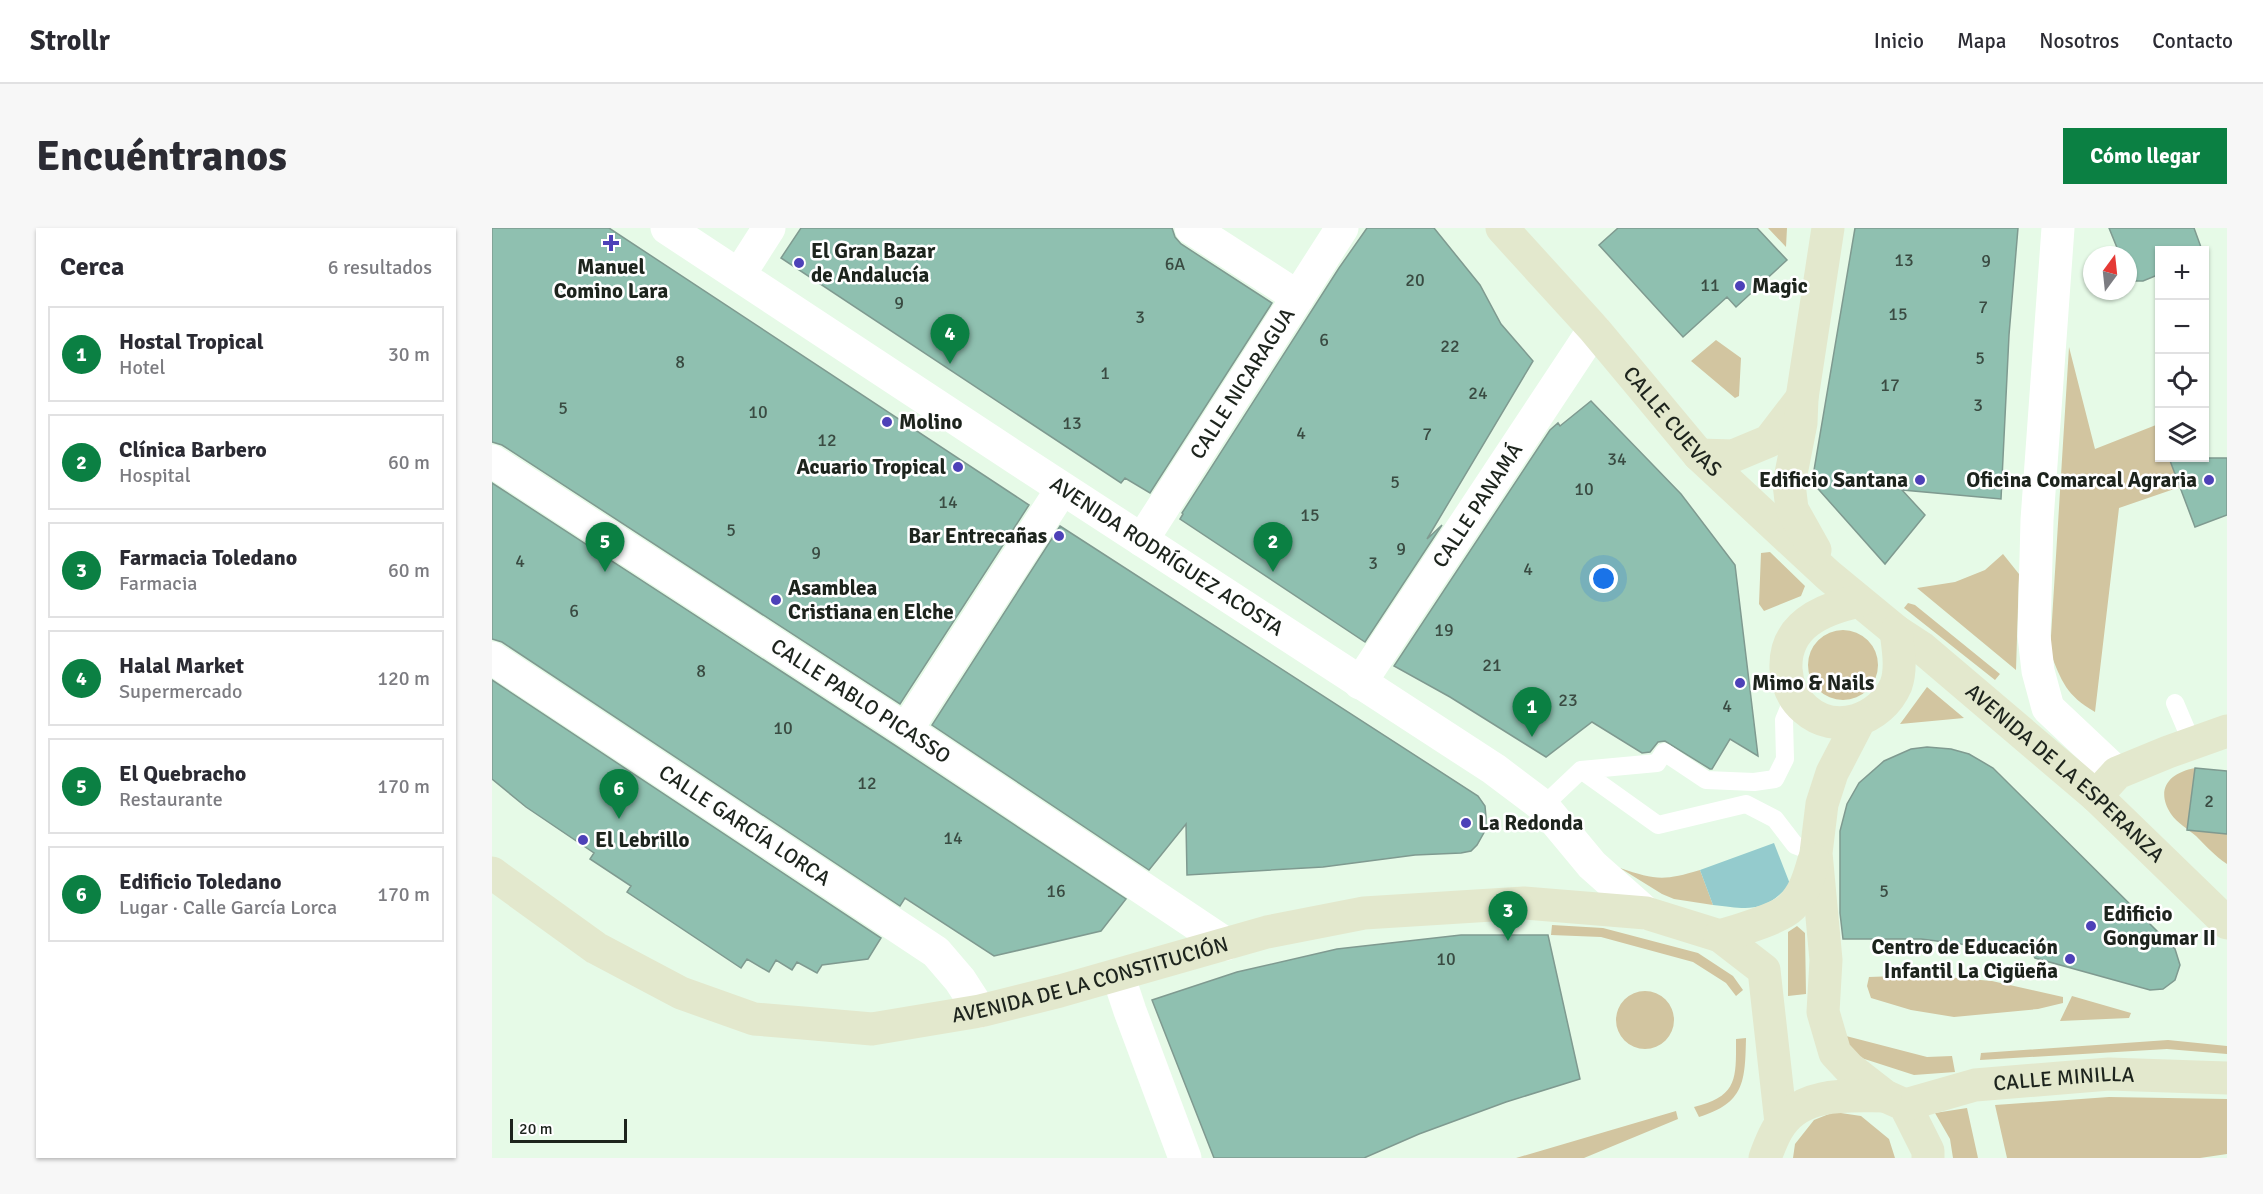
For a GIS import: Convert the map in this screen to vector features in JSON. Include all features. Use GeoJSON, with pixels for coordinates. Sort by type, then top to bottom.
{"type":"FeatureCollection","features":[{"type":"Feature","properties":{"kind":"main road","name":"CALLE CUEVAS"},"geometry":{"type":"LineString","coordinates":[[1502,228],[1594,329],[1699,455],[1859,601]]}},
{"type":"Feature","properties":{"kind":"main road"},"geometry":{"type":"LineString","coordinates":[[1828,228],[1802,398],[1801,423],[1789,483],[1792,509],[1828,575]]}},
{"type":"Feature","properties":{"kind":"main road"},"geometry":{"type":"LineString","coordinates":[[1699,455],[1733,456],[1769,441],[1802,398]]}},
{"type":"Feature","properties":{"kind":"main road"},"geometry":{"type":"LineString","coordinates":[[1859,601],[1896,631],[1899,665],[1897,683],[1888,700],[1876,712],[1859,721],[1840,723],[1822,720],[1806,710],[1794,696],[1786,678],[1786,659],[1791,641],[1802,625],[1818,614],[1833,606],[1859,601]]}},
{"type":"Feature","properties":{"kind":"main road","name":"AVENIDA DE LA ESPERANZA"},"geometry":{"type":"LineString","coordinates":[[1896,631],[2106,784],[2227,923]]}},
{"type":"Feature","properties":{"kind":"main road"},"geometry":{"type":"LineString","coordinates":[[1720,936],[1749,927],[1790,909],[1806,886],[1816,853],[1822,804],[1832,774],[1859,721]]}},
{"type":"Feature","properties":{"kind":"main road"},"geometry":{"type":"LineString","coordinates":[[2106,784],[2192,744],[2227,731]]}},
{"type":"Feature","properties":{"kind":"main road"},"geometry":{"type":"LineString","coordinates":[[1816,853],[1826,960],[1823,1012],[1835,1053],[1849,1068],[1895,1101],[1928,1151],[1928,1158]]}},
{"type":"Feature","properties":{"kind":"main road","name":"AVENIDA DE LA CONSTITUCIÓN"},"geometry":{"type":"LineString","coordinates":[[492,873],[596,948],[681,993],[754,1019],[872,1029],[980,1011],[1118,975],[1267,932],[1364,913],[1524,903],[1646,913],[1720,936]]}},
{"type":"Feature","properties":{"kind":"main road"},"geometry":{"type":"LineString","coordinates":[[1720,936],[1764,970],[1781,1123],[1765,1158]]}},
{"type":"Feature","properties":{"kind":"main road","name":"CALLE MINILLA"},"geometry":{"type":"LineString","coordinates":[[1781,1123],[1804,1103],[1842,1096],[1895,1101],[1975,1085],[2109,1074],[2227,1078]]}},
{"type":"Feature","properties":{"kind":"street","name":"AVENIDA RODRÍGUEZ ACOSTA"},"geometry":{"type":"LineString","coordinates":[[667,228],[1062,489],[1494,769],[1543,806],[1592,865],[1646,913]]}},
{"type":"Feature","properties":{"kind":"street"},"geometry":{"type":"LineString","coordinates":[[739,275],[769,228]]}},
{"type":"Feature","properties":{"kind":"street"},"geometry":{"type":"LineString","coordinates":[[1191,228],[1298,297]]}},
{"type":"Feature","properties":{"kind":"street"},"geometry":{"type":"LineString","coordinates":[[2058,228],[2037,520],[2034,636],[2048,708],[2106,784]]}},
{"type":"Feature","properties":{"kind":"street","name":"CALLE NICARAGUA"},"geometry":{"type":"LineString","coordinates":[[1142,540],[1298,297],[1338,230]]}},
{"type":"Feature","properties":{"kind":"street","name":"CALLE PANAMÁ"},"geometry":{"type":"LineString","coordinates":[[1360,683],[1594,329]]}},
{"type":"Feature","properties":{"kind":"street","name":"CALLE PABLO PICASSO"},"geometry":{"type":"LineString","coordinates":[[492,461],[906,730],[1226,944]]}},
{"type":"Feature","properties":{"kind":"street"},"geometry":{"type":"LineString","coordinates":[[906,730],[1062,489]]}},
{"type":"Feature","properties":{"kind":"street","name":"CALLE GARCÍA LORCA"},"geometry":{"type":"LineString","coordinates":[[492,658],[936,952],[960,980],[980,1011]]}},
{"type":"Feature","properties":{"kind":"street"},"geometry":{"type":"LineString","coordinates":[[1118,975],[1185,1158]]}},
{"type":"Feature","properties":{"kind":"lane"},"geometry":{"type":"LineString","coordinates":[[1543,806],[1581,770],[1657,763],[1664,752],[1706,780],[1754,782],[1775,779],[1785,759],[1784,720],[1794,696]]}},
{"type":"Feature","properties":{"kind":"lane"},"geometry":{"type":"LineString","coordinates":[[2175,703],[2192,744]]}},
{"type":"Feature","properties":{"kind":"lane"},"geometry":{"type":"LineString","coordinates":[[1581,770],[1658,825],[1746,804],[1775,819],[1795,845],[1816,853]]}},
{"type":"Feature","properties":{"kind":"shaded area"},"geometry":{"type":"Polygon","coordinates":[[[1768,228],[1787,228],[1786,247],[1768,228]]]}},
{"type":"Feature","properties":{"kind":"shaded area"},"geometry":{"type":"Polygon","coordinates":[[[1716,340],[1741,358],[1739,396],[1735,398],[1691,361],[1716,340]]]}},
{"type":"Feature","properties":{"kind":"shaded area"},"geometry":{"type":"Polygon","coordinates":[[[2069,347],[2095,449],[2155,425],[2155,462],[2171,462],[2180,487],[2119,508],[2095,712],[2077,700],[2066,687],[2050,652],[2069,347]]]}},
{"type":"Feature","properties":{"kind":"shaded area"},"geometry":{"type":"Polygon","coordinates":[[[1770,552],[1805,586],[1801,596],[1764,611],[1759,604],[1761,553],[1770,552]]]}},
{"type":"Feature","properties":{"kind":"shaded area"},"geometry":{"type":"Polygon","coordinates":[[[2003,554],[2019,574],[2016,670],[1917,588],[1955,582],[1985,570],[2003,554]]]}},
{"type":"Feature","properties":{"kind":"shaded area"},"geometry":{"type":"Polygon","coordinates":[[[1908,603],[1915,605],[2000,674],[1995,680],[1904,608],[1908,603]]]}},
{"type":"Feature","properties":{"kind":"shaded area"},"geometry":{"type":"Polygon","coordinates":[[[1850,630],[1863,636],[1872,645],[1876,651],[1878,665],[1876,679],[1868,690],[1857,698],[1836,700],[1818,690],[1810,679],[1808,658],[1818,640],[1829,632],[1850,630]]]}},
{"type":"Feature","properties":{"kind":"shaded area"},"geometry":{"type":"Polygon","coordinates":[[[1927,687],[1964,718],[1900,724],[1927,687]]]}},
{"type":"Feature","properties":{"kind":"shaded area"},"geometry":{"type":"Polygon","coordinates":[[[2195,768],[2187,829],[2171,814],[2164,797],[2167,784],[2172,778],[2195,768]]]}},
{"type":"Feature","properties":{"kind":"shaded area"},"geometry":{"type":"Polygon","coordinates":[[[2187,829],[2227,834],[2227,864],[2196,836],[2187,829]]]}},
{"type":"Feature","properties":{"kind":"shaded area"},"geometry":{"type":"Polygon","coordinates":[[[1620,868],[1660,878],[1700,870],[1713,905],[1674,899],[1620,868]]]}},
{"type":"Feature","properties":{"kind":"shaded area"},"geometry":{"type":"Polygon","coordinates":[[[1552,925],[1603,928],[1698,953],[1733,976],[1743,990],[1736,996],[1726,983],[1693,962],[1601,937],[1551,935],[1552,925]]]}},
{"type":"Feature","properties":{"kind":"shaded area"},"geometry":{"type":"Polygon","coordinates":[[[1797,926],[1805,933],[1806,994],[1788,996],[1788,932],[1797,926]]]}},
{"type":"Feature","properties":{"kind":"shaded area"},"geometry":{"type":"Polygon","coordinates":[[[1923,975],[1992,981],[2063,997],[2063,1003],[2038,1009],[1954,1017],[1911,1010],[1871,998],[1867,986],[1869,977],[1923,975]]]}},
{"type":"Feature","properties":{"kind":"shaded area"},"geometry":{"type":"Polygon","coordinates":[[[1645,991],[1656,993],[1669,1004],[1674,1020],[1672,1031],[1661,1044],[1645,1049],[1634,1047],[1621,1036],[1616,1020],[1618,1009],[1629,996],[1645,991]]]}},
{"type":"Feature","properties":{"kind":"shaded area"},"geometry":{"type":"Polygon","coordinates":[[[2072,996],[2131,1013],[2129,1018],[2060,1021],[2072,996]]]}},
{"type":"Feature","properties":{"kind":"shaded area"},"geometry":{"type":"Polygon","coordinates":[[[1846,1036],[1927,1057],[1952,1056],[1955,1072],[1914,1075],[1849,1054],[1846,1036]]]}},
{"type":"Feature","properties":{"kind":"shaded area"},"geometry":{"type":"Polygon","coordinates":[[[1746,1038],[1743,1078],[1734,1097],[1726,1105],[1699,1117],[1694,1107],[1719,1097],[1732,1084],[1736,1065],[1736,1039],[1746,1038]]]}},
{"type":"Feature","properties":{"kind":"shaded area"},"geometry":{"type":"Polygon","coordinates":[[[2168,1040],[2227,1046],[2227,1054],[2167,1049],[1980,1060],[1981,1053],[2168,1040]]]}},
{"type":"Feature","properties":{"kind":"shaded area"},"geometry":{"type":"Polygon","coordinates":[[[2109,1097],[2227,1099],[2227,1154],[2200,1158],[2007,1158],[1995,1105],[2109,1097]]]}},
{"type":"Feature","properties":{"kind":"shaded area"},"geometry":{"type":"Polygon","coordinates":[[[1967,1108],[1978,1158],[1953,1158],[1950,1139],[1935,1113],[1967,1108]]]}},
{"type":"Feature","properties":{"kind":"shaded area"},"geometry":{"type":"Polygon","coordinates":[[[1676,1111],[1678,1119],[1584,1158],[1516,1158],[1676,1111]]]}},
{"type":"Feature","properties":{"kind":"shaded area"},"geometry":{"type":"Polygon","coordinates":[[[1834,1112],[1861,1116],[1889,1139],[1895,1158],[1793,1158],[1795,1144],[1814,1120],[1834,1112]]]}},
{"type":"Feature","properties":{"kind":"water"},"geometry":{"type":"Polygon","coordinates":[[[1774,843],[1790,884],[1781,894],[1755,907],[1736,908],[1713,905],[1700,870],[1774,843]]]}},
{"type":"Feature","properties":{"kind":"building"},"geometry":{"type":"Polygon","coordinates":[[[492,228],[609,228],[1029,505],[900,704],[502,445],[492,442],[492,228]]]}},
{"type":"Feature","properties":{"kind":"building"},"geometry":{"type":"Polygon","coordinates":[[[801,228],[1172,228],[1181,244],[1272,303],[1150,493],[1125,478],[1121,483],[781,258],[801,228]]]}},
{"type":"Feature","properties":{"kind":"building"},"geometry":{"type":"Polygon","coordinates":[[[1367,228],[1434,228],[1480,285],[1501,324],[1533,361],[1427,539],[1442,525],[1365,642],[1180,519],[1339,268],[1367,228]]]}},
{"type":"Feature","properties":{"kind":"building"},"geometry":{"type":"Polygon","coordinates":[[[1618,228],[1757,228],[1787,260],[1736,307],[1727,297],[1683,337],[1599,245],[1618,228]]]}},
{"type":"Feature","properties":{"kind":"building"},"geometry":{"type":"Polygon","coordinates":[[[1855,228],[2018,228],[2009,335],[2001,499],[1902,490],[1925,515],[1885,564],[1812,482],[1855,228]]]}},
{"type":"Feature","properties":{"kind":"building"},"geometry":{"type":"Polygon","coordinates":[[[2109,228],[2194,228],[2201,246],[2155,246],[2155,276],[2137,281],[2137,246],[2116,246],[2109,228]]]}},
{"type":"Feature","properties":{"kind":"building"},"geometry":{"type":"Polygon","coordinates":[[[1591,401],[1681,494],[1735,565],[1758,756],[1730,739],[1710,769],[1665,741],[1658,742],[1650,752],[1642,753],[1592,722],[1546,757],[1450,697],[1394,666],[1550,430],[1558,423],[1560,426],[1591,401]]]}},
{"type":"Feature","properties":{"kind":"building"},"geometry":{"type":"Polygon","coordinates":[[[2209,458],[2227,458],[2227,515],[2195,527],[2171,462],[2209,462],[2209,458]]]}},
{"type":"Feature","properties":{"kind":"building"},"geometry":{"type":"Polygon","coordinates":[[[492,483],[1126,899],[1101,931],[994,956],[905,898],[900,906],[502,642],[492,639],[492,483]]]}},
{"type":"Feature","properties":{"kind":"building"},"geometry":{"type":"Polygon","coordinates":[[[1060,526],[1478,796],[1485,806],[1486,829],[1477,845],[1471,851],[1461,853],[1415,855],[1323,867],[1187,875],[1186,824],[1149,870],[932,725],[1060,526]]]}},
{"type":"Feature","properties":{"kind":"building"},"geometry":{"type":"Polygon","coordinates":[[[492,680],[881,938],[868,959],[822,965],[817,973],[797,962],[792,970],[776,960],[769,972],[747,959],[741,968],[627,892],[631,886],[590,859],[594,853],[526,807],[492,779],[492,680]]]}},
{"type":"Feature","properties":{"kind":"building"},"geometry":{"type":"Polygon","coordinates":[[[1927,747],[1951,749],[1969,754],[1993,768],[2175,949],[2180,965],[2175,980],[2163,989],[2150,990],[2035,958],[2032,952],[1976,948],[1976,946],[1921,939],[1843,939],[1840,913],[1840,831],[1847,804],[1859,783],[1884,761],[1911,749],[1927,747]]]}},
{"type":"Feature","properties":{"kind":"building"},"geometry":{"type":"Polygon","coordinates":[[[2195,768],[2227,771],[2227,834],[2187,830],[2195,768]]]}},
{"type":"Feature","properties":{"kind":"building"},"geometry":{"type":"Polygon","coordinates":[[[1461,935],[1548,935],[1580,1079],[1506,1102],[1419,1134],[1364,1158],[1214,1158],[1152,1000],[1237,972],[1337,949],[1461,935]]]}},
{"type":"Feature","properties":{"kind":"place","name":"Manuel Comino Lara"},"geometry":{"type":"Point","coordinates":[611,243]}},
{"type":"Feature","properties":{"kind":"place","name":"El Gran Bazar de Andalucía"},"geometry":{"type":"Point","coordinates":[799,263]}},
{"type":"Feature","properties":{"kind":"place","name":"Magic"},"geometry":{"type":"Point","coordinates":[1740,286]}},
{"type":"Feature","properties":{"kind":"place","name":"Halal Market"},"geometry":{"type":"Point","coordinates":[950,364]}},
{"type":"Feature","properties":{"kind":"place","name":"Molino"},"geometry":{"type":"Point","coordinates":[887,422]}},
{"type":"Feature","properties":{"kind":"place","name":"Acuario Tropical"},"geometry":{"type":"Point","coordinates":[958,467]}},
{"type":"Feature","properties":{"kind":"place","name":"Edificio Santana"},"geometry":{"type":"Point","coordinates":[1920,480]}},
{"type":"Feature","properties":{"kind":"place","name":"Oficina Comarcal Agraria"},"geometry":{"type":"Point","coordinates":[2209,480]}},
{"type":"Feature","properties":{"kind":"place","name":"Bar Entrecañas"},"geometry":{"type":"Point","coordinates":[1059,536]}},
{"type":"Feature","properties":{"kind":"place","name":"El Quebracho"},"geometry":{"type":"Point","coordinates":[605,572]}},
{"type":"Feature","properties":{"kind":"place","name":"Clínica Barbero"},"geometry":{"type":"Point","coordinates":[1273,572]}},
{"type":"Feature","properties":{"kind":"place","name":"Asamblea Cristiana en Elche"},"geometry":{"type":"Point","coordinates":[776,600]}},
{"type":"Feature","properties":{"kind":"place","name":"Mimo & Nails"},"geometry":{"type":"Point","coordinates":[1740,683]}},
{"type":"Feature","properties":{"kind":"place","name":"Hostal Tropical"},"geometry":{"type":"Point","coordinates":[1532,737]}},
{"type":"Feature","properties":{"kind":"place","name":"Edificio Toledano"},"geometry":{"type":"Point","coordinates":[619,819]}},
{"type":"Feature","properties":{"kind":"place","name":"La Redonda"},"geometry":{"type":"Point","coordinates":[1466,823]}},
{"type":"Feature","properties":{"kind":"place","name":"El Lebrillo"},"geometry":{"type":"Point","coordinates":[583,840]}},
{"type":"Feature","properties":{"kind":"place","name":"Edificio Gongumar II"},"geometry":{"type":"Point","coordinates":[2091,926]}},
{"type":"Feature","properties":{"kind":"place","name":"Farmacia Toledano"},"geometry":{"type":"Point","coordinates":[1508,941]}},
{"type":"Feature","properties":{"kind":"place","name":"Centro de Educación Infantil La Cigüeña"},"geometry":{"type":"Point","coordinates":[2070,959]}}]}
